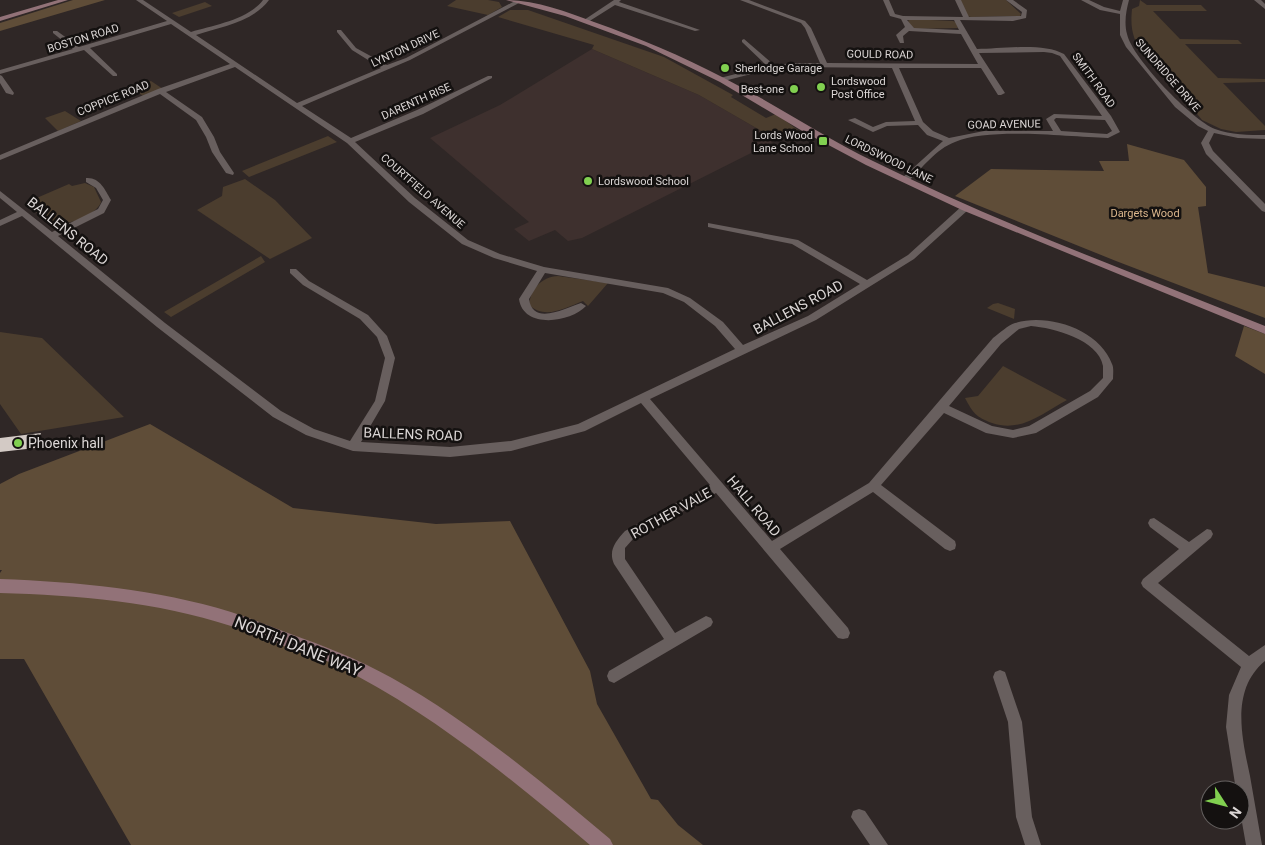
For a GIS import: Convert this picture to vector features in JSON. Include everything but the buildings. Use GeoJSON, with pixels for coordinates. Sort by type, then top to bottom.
{"type":"FeatureCollection","features":[{"type":"Feature","properties":{"kind":"street"},"geometry":{"type":"LineString","coordinates":[[0,19],[65,0]]}},
{"type":"Feature","properties":{"kind":"street"},"geometry":{"type":"LineString","coordinates":[[192,34],[251,13],[262,6],[266,0]]}},
{"type":"Feature","properties":{"kind":"street"},"geometry":{"type":"LineString","coordinates":[[743,0],[803,22],[808,28],[824,64]]}},
{"type":"Feature","properties":{"kind":"street"},"geometry":{"type":"LineString","coordinates":[[886,0],[892,15],[903,18],[1014,19],[1024,17],[1025,11],[1009,0]]}},
{"type":"Feature","properties":{"kind":"street"},"geometry":{"type":"LineString","coordinates":[[958,0],[967,19]]}},
{"type":"Feature","properties":{"kind":"street"},"geometry":{"type":"LineString","coordinates":[[1084,0],[1102,9],[1123,13]]}},
{"type":"Feature","properties":{"kind":"street","name":"SUNDRIDGE DRIVE"},"geometry":{"type":"LineString","coordinates":[[1126,0],[1123,13],[1123,32],[1128,46],[1191,119],[1212,130],[1231,135],[1265,137]]}},
{"type":"Feature","properties":{"kind":"street"},"geometry":{"type":"LineString","coordinates":[[1257,0],[1265,7]]}},
{"type":"Feature","properties":{"kind":"street","name":"COURTFIELD AVENUE"},"geometry":{"type":"LineString","coordinates":[[143,1],[171,22],[192,34],[350,141],[412,200],[465,242],[496,256],[543,270],[664,290],[687,300],[719,324],[742,351]]}},
{"type":"Feature","properties":{"kind":"street","name":"LORDSWOOD LANE"},"geometry":{"type":"LineString","coordinates":[[513,1],[586,21],[649,44],[724,80],[807,130],[965,208],[1265,330]]}},
{"type":"Feature","properties":{"kind":"street","name":"LYNTON DRIVE"},"geometry":{"type":"LineString","coordinates":[[298,105],[386,68],[464,32],[513,1]]}},
{"type":"Feature","properties":{"kind":"street"},"geometry":{"type":"LineString","coordinates":[[586,21],[617,1],[696,30]]}},
{"type":"Feature","properties":{"kind":"street"},"geometry":{"type":"LineString","coordinates":[[903,18],[908,28],[916,30],[963,32]]}},
{"type":"Feature","properties":{"kind":"street"},"geometry":{"type":"LineString","coordinates":[[956,19],[1001,93]]}},
{"type":"Feature","properties":{"kind":"street","name":"BOSTON ROAD"},"geometry":{"type":"LineString","coordinates":[[0,72],[171,22]]}},
{"type":"Feature","properties":{"kind":"street"},"geometry":{"type":"LineString","coordinates":[[902,42],[899,35],[908,28]]}},
{"type":"Feature","properties":{"kind":"street"},"geometry":{"type":"LineString","coordinates":[[339,31],[354,48],[386,68]]}},
{"type":"Feature","properties":{"kind":"street"},"geometry":{"type":"LineString","coordinates":[[55,32],[82,49],[115,75]]}},
{"type":"Feature","properties":{"kind":"street"},"geometry":{"type":"LineString","coordinates":[[744,41],[772,67]]}},
{"type":"Feature","properties":{"kind":"street","name":"SMITH ROAD"},"geometry":{"type":"LineString","coordinates":[[976,51],[1044,50],[1054,51],[1062,55],[1116,132],[1108,136]]}},
{"type":"Feature","properties":{"kind":"street","name":"COPPICE ROAD"},"geometry":{"type":"LineString","coordinates":[[0,158],[161,91],[237,64]]}},
{"type":"Feature","properties":{"kind":"street","name":"GOULD ROAD"},"geometry":{"type":"LineString","coordinates":[[724,80],[772,67],[824,64],[983,66]]}},
{"type":"Feature","properties":{"kind":"street"},"geometry":{"type":"LineString","coordinates":[[894,65],[920,123],[930,133],[949,141]]}},
{"type":"Feature","properties":{"kind":"street"},"geometry":{"type":"LineString","coordinates":[[0,77],[10,93]]}},
{"type":"Feature","properties":{"kind":"street","name":"DARENTH RISE"},"geometry":{"type":"LineString","coordinates":[[350,141],[420,112],[490,77]]}},
{"type":"Feature","properties":{"kind":"street"},"geometry":{"type":"LineString","coordinates":[[161,91],[198,120],[210,136],[216,152],[230,173]]}},
{"type":"Feature","properties":{"kind":"street","name":"GOAD AVENUE"},"geometry":{"type":"LineString","coordinates":[[1058,134],[1050,119],[1054,116],[1108,118]]}},
{"type":"Feature","properties":{"kind":"street"},"geometry":{"type":"LineString","coordinates":[[852,120],[876,132],[886,124],[920,123]]}},
{"type":"Feature","properties":{"kind":"street"},"geometry":{"type":"LineString","coordinates":[[1212,130],[1205,143],[1209,152],[1265,209]]}},
{"type":"Feature","properties":{"kind":"street","name":"GOAD AVENUE"},"geometry":{"type":"LineString","coordinates":[[905,180],[949,141],[962,136],[976,134],[1108,136]]}},
{"type":"Feature","properties":{"kind":"street"},"geometry":{"type":"LineString","coordinates":[[51,236],[101,211],[107,200],[99,186],[89,180]]}},
{"type":"Feature","properties":{"kind":"street","name":"BALLENS ROAD"},"geometry":{"type":"LineString","coordinates":[[0,194],[217,370],[277,414],[310,432],[353,446],[450,452],[511,446],[581,428],[812,318],[911,257],[965,208]]}},
{"type":"Feature","properties":{"kind":"street"},"geometry":{"type":"LineString","coordinates":[[0,223],[22,212]]}},
{"type":"Feature","properties":{"kind":"street"},"geometry":{"type":"LineString","coordinates":[[711,225],[797,243],[868,284]]}},
{"type":"Feature","properties":{"kind":"street"},"geometry":{"type":"LineString","coordinates":[[543,270],[524,299],[524,305],[530,312],[552,318],[581,306]]}},
{"type":"Feature","properties":{"kind":"street"},"geometry":{"type":"LineString","coordinates":[[293,271],[306,283],[364,317],[382,336],[390,358],[380,401],[353,446]]}},
{"type":"Feature","properties":{"kind":"street"},"geometry":{"type":"LineString","coordinates":[[771,548],[873,486],[997,341],[1016,326],[1031,323],[1064,328],[1095,346],[1108,365],[1108,378],[1094,394],[1032,430],[1013,434],[990,430],[942,407]]}},
{"type":"Feature","properties":{"kind":"street","name":"HALL ROAD"},"geometry":{"type":"LineString","coordinates":[[643,398],[842,633]]}},
{"type":"Feature","properties":{"kind":"street","name":"ROTHER VALE"},"geometry":{"type":"LineString","coordinates":[[673,641],[619,560],[619,546],[629,535],[718,486]]}},
{"type":"Feature","properties":{"kind":"street"},"geometry":{"type":"LineString","coordinates":[[873,486],[950,545]]}},
{"type":"Feature","properties":{"kind":"street"},"geometry":{"type":"LineString","coordinates":[[1154,523],[1189,549]]}},
{"type":"Feature","properties":{"kind":"street"},"geometry":{"type":"LineString","coordinates":[[1207,534],[1148,583],[1248,665]]}},
{"type":"Feature","properties":{"kind":"street","name":"NORTH DANE WAY"},"geometry":{"type":"LineString","coordinates":[[0,586],[62,588],[167,604],[231,619],[340,659],[386,683],[423,706],[529,782],[604,845]]}},
{"type":"Feature","properties":{"kind":"street"},"geometry":{"type":"LineString","coordinates":[[614,676],[706,622]]}},
{"type":"Feature","properties":{"kind":"street"},"geometry":{"type":"LineString","coordinates":[[1254,845],[1233,727],[1236,695],[1248,665],[1265,652]]}},
{"type":"Feature","properties":{"kind":"street"},"geometry":{"type":"LineString","coordinates":[[1000,677],[1015,722],[1024,817],[1032,845]]}},
{"type":"Feature","properties":{"kind":"street"},"geometry":{"type":"LineString","coordinates":[[859,817],[880,845]]}},
{"type":"Feature","properties":{"kind":"shaded area"},"geometry":{"type":"Polygon","coordinates":[[[456,0],[488,0],[499,2],[502,7],[488,15],[447,6],[456,0]]]}},
{"type":"Feature","properties":{"kind":"shaded area"},"geometry":{"type":"Polygon","coordinates":[[[961,0],[1006,0],[1021,14],[1020,16],[971,17],[967,16],[959,3],[961,0]]]}},
{"type":"Feature","properties":{"kind":"shaded area"},"geometry":{"type":"Polygon","coordinates":[[[1140,0],[1147,5],[1201,5],[1207,11],[1153,11],[1180,39],[1238,40],[1242,44],[1185,44],[1218,78],[1265,79],[1265,82],[1223,83],[1265,126],[1265,130],[1236,132],[1221,129],[1202,120],[1151,57],[1143,56],[1133,34],[1131,23],[1132,9],[1139,6],[1140,0]]]}},
{"type":"Feature","properties":{"kind":"shaded area"},"geometry":{"type":"Polygon","coordinates":[[[205,2],[212,6],[179,17],[172,13],[205,2]]]}},
{"type":"Feature","properties":{"kind":"shaded area"},"geometry":{"type":"Polygon","coordinates":[[[510,10],[528,10],[664,57],[733,95],[731,97],[766,118],[776,114],[798,130],[777,140],[699,95],[592,49],[594,45],[498,17],[510,10]]]}},
{"type":"Feature","properties":{"kind":"shaded area"},"geometry":{"type":"Polygon","coordinates":[[[910,19],[953,21],[956,22],[958,28],[912,29],[908,21],[910,19]]]}},
{"type":"Feature","properties":{"kind":"shaded area","name":"Lordswood School"},"geometry":{"type":"Polygon","coordinates":[[[592,49],[699,95],[777,140],[582,238],[568,241],[555,230],[529,241],[514,229],[529,222],[430,138],[500,105],[592,49]]]}},
{"type":"Feature","properties":{"kind":"shaded area"},"geometry":{"type":"Polygon","coordinates":[[[151,81],[163,89],[143,96],[131,88],[151,81]]]}},
{"type":"Feature","properties":{"kind":"shaded area"},"geometry":{"type":"Polygon","coordinates":[[[65,111],[81,121],[58,131],[45,118],[65,111]]]}},
{"type":"Feature","properties":{"kind":"shaded area"},"geometry":{"type":"Polygon","coordinates":[[[328,136],[337,142],[249,177],[242,171],[328,136]]]}},
{"type":"Feature","properties":{"kind":"shaded area"},"geometry":{"type":"Polygon","coordinates":[[[245,179],[275,200],[312,238],[270,259],[197,210],[222,196],[223,187],[245,179]]]}},
{"type":"Feature","properties":{"kind":"shaded area"},"geometry":{"type":"Polygon","coordinates":[[[85,183],[94,187],[101,202],[93,212],[79,220],[63,223],[50,222],[25,203],[69,184],[72,186],[85,183]]]}},
{"type":"Feature","properties":{"kind":"shaded area"},"geometry":{"type":"Polygon","coordinates":[[[261,256],[265,262],[171,317],[164,312],[261,256]]]}},
{"type":"Feature","properties":{"kind":"shaded area"},"geometry":{"type":"Polygon","coordinates":[[[558,276],[608,283],[588,306],[583,301],[555,311],[542,312],[529,305],[532,293],[538,284],[558,276]]]}},
{"type":"Feature","properties":{"kind":"shaded area"},"geometry":{"type":"Polygon","coordinates":[[[998,303],[1015,309],[1014,319],[987,308],[998,303]]]}},
{"type":"Feature","properties":{"kind":"shaded area"},"geometry":{"type":"Polygon","coordinates":[[[0,332],[42,338],[124,417],[21,434],[0,404],[0,332]]]}},
{"type":"Feature","properties":{"kind":"shaded area"},"geometry":{"type":"Polygon","coordinates":[[[1003,366],[1067,400],[1022,424],[1003,425],[982,419],[973,411],[965,398],[978,396],[1003,366]]]}},
{"type":"Feature","properties":{"kind":"green space"},"geometry":{"type":"Polygon","coordinates":[[[73,0],[105,0],[0,31],[0,23],[73,0]]]}},
{"type":"Feature","properties":{"kind":"green space","name":"Dargets Wood"},"geometry":{"type":"Polygon","coordinates":[[[1127,144],[1184,160],[1206,187],[1206,206],[1198,207],[1208,273],[1265,287],[1265,318],[1116,261],[955,196],[991,169],[1104,171],[1099,161],[1129,161],[1127,144]]]}},
{"type":"Feature","properties":{"kind":"green space"},"geometry":{"type":"Polygon","coordinates":[[[1244,326],[1265,334],[1265,374],[1235,356],[1244,326]]]}},
{"type":"Feature","properties":{"kind":"green space"},"geometry":{"type":"Polygon","coordinates":[[[150,424],[293,508],[436,524],[510,521],[590,671],[597,704],[651,799],[658,800],[678,825],[703,845],[131,845],[24,659],[0,659],[0,573],[2,570],[0,570],[0,484],[19,474],[150,424]]]}},
{"type":"Feature","properties":{"kind":"place","name":"Sherlodge Garage"},"geometry":{"type":"Point","coordinates":[725,68]}},
{"type":"Feature","properties":{"kind":"place","name":"Lordswood Post Office"},"geometry":{"type":"Point","coordinates":[821,87]}},
{"type":"Feature","properties":{"kind":"place","name":"Best-one"},"geometry":{"type":"Point","coordinates":[794,89]}},
{"type":"Feature","properties":{"kind":"place","name":"Lords Wood Lane School"},"geometry":{"type":"Point","coordinates":[823,141]}},
{"type":"Feature","properties":{"kind":"place","name":"Lordswood School"},"geometry":{"type":"Point","coordinates":[588,181]}},
{"type":"Feature","properties":{"kind":"place","name":"Phoenix hall"},"geometry":{"type":"Point","coordinates":[18,443]}}]}
